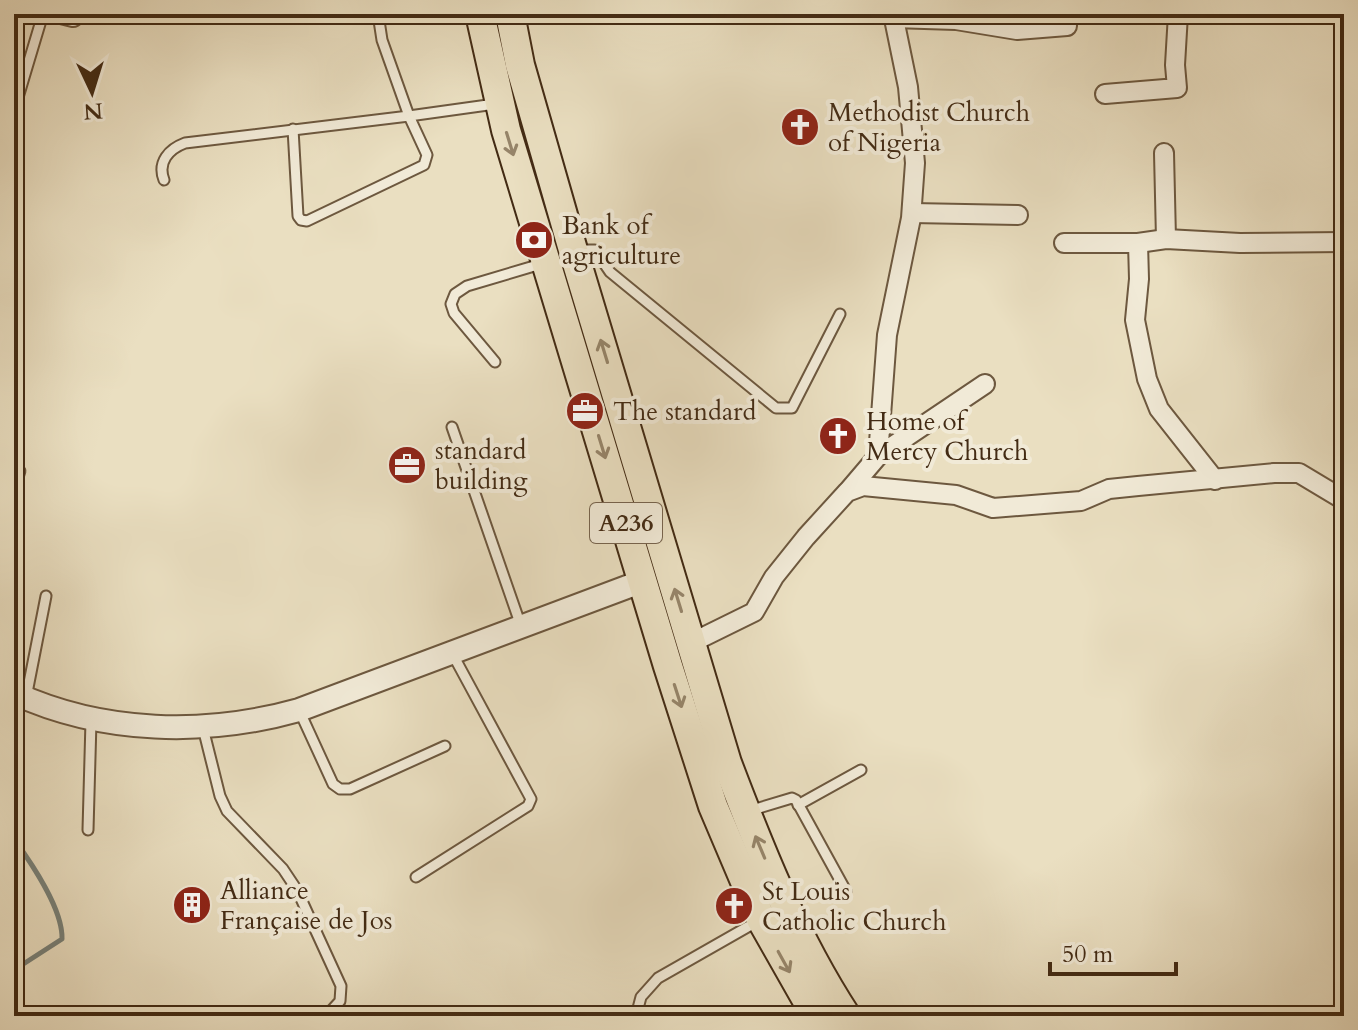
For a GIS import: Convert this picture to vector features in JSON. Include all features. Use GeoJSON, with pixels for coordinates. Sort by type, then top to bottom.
{"type":"FeatureCollection","features":[{"type":"Feature","properties":{"kind":"highway","name":"A236"},"geometry":{"type":"LineString","coordinates":[[480,14],[499,103],[545,263],[713,806],[774,914],[816,966],[846,1016]]}},
{"type":"Feature","properties":{"kind":"highway","name":"A236"},"geometry":{"type":"LineString","coordinates":[[510,14],[520,65],[574,252],[727,763],[746,812],[774,914],[816,1016]]}},
{"type":"Feature","properties":{"kind":"highway"},"geometry":{"type":"LineString","coordinates":[[491,70],[520,65]]}},
{"type":"Feature","properties":{"kind":"highway"},"geometry":{"type":"LineString","coordinates":[[545,263],[574,252]]}},
{"type":"Feature","properties":{"kind":"street"},"geometry":{"type":"LineString","coordinates":[[1105,94],[1177,88],[1178,14]]}},
{"type":"Feature","properties":{"kind":"street"},"geometry":{"type":"LineString","coordinates":[[878,456],[887,335],[912,213],[915,163],[908,87],[893,16],[956,20],[1017,30],[1067,26]]}},
{"type":"Feature","properties":{"kind":"street"},"geometry":{"type":"LineString","coordinates":[[1164,153],[1166,239]]}},
{"type":"Feature","properties":{"kind":"street"},"geometry":{"type":"LineString","coordinates":[[912,213],[1018,215]]}},
{"type":"Feature","properties":{"kind":"street"},"geometry":{"type":"LineString","coordinates":[[1064,243],[1138,243],[1166,239],[1240,243],[1344,242]]}},
{"type":"Feature","properties":{"kind":"street"},"geometry":{"type":"LineString","coordinates":[[1138,243],[1139,279],[1135,320],[1147,379],[1159,409],[1215,480]]}},
{"type":"Feature","properties":{"kind":"street"},"geometry":{"type":"LineString","coordinates":[[691,643],[754,612],[774,577],[878,456],[985,384]]}},
{"type":"Feature","properties":{"kind":"street"},"geometry":{"type":"LineString","coordinates":[[847,492],[863,486],[956,495],[993,508],[1081,501],[1109,489],[1299,473],[1344,500]]}},
{"type":"Feature","properties":{"kind":"street"},"geometry":{"type":"LineString","coordinates":[[20,696],[92,717],[150,727],[203,728],[262,720],[299,710],[643,581]]}},
{"type":"Feature","properties":{"kind":"lane"},"geometry":{"type":"LineString","coordinates":[[14,111],[43,14]]}},
{"type":"Feature","properties":{"kind":"lane"},"geometry":{"type":"LineString","coordinates":[[293,129],[298,216],[301,220],[307,221],[426,162],[427,155],[409,116],[382,40],[378,14]]}},
{"type":"Feature","properties":{"kind":"lane"},"geometry":{"type":"LineString","coordinates":[[164,180],[163,160],[172,150],[185,143],[499,103]]}},
{"type":"Feature","properties":{"kind":"lane"},"geometry":{"type":"LineString","coordinates":[[574,252],[595,250],[610,272],[782,410],[792,408],[840,314]]}},
{"type":"Feature","properties":{"kind":"lane"},"geometry":{"type":"LineString","coordinates":[[495,362],[454,313],[451,304],[455,294],[467,286],[545,263]]}},
{"type":"Feature","properties":{"kind":"lane"},"geometry":{"type":"LineString","coordinates":[[452,427],[521,626]]}},
{"type":"Feature","properties":{"kind":"lane"},"geometry":{"type":"LineString","coordinates":[[14,491],[20,471]]}},
{"type":"Feature","properties":{"kind":"lane"},"geometry":{"type":"LineString","coordinates":[[20,696],[46,596]]}},
{"type":"Feature","properties":{"kind":"lane"},"geometry":{"type":"LineString","coordinates":[[416,877],[528,806],[531,799],[452,653]]}},
{"type":"Feature","properties":{"kind":"lane"},"geometry":{"type":"LineString","coordinates":[[299,710],[333,784],[340,789],[350,789],[445,746]]}},
{"type":"Feature","properties":{"kind":"lane"},"geometry":{"type":"LineString","coordinates":[[88,830],[92,717]]}},
{"type":"Feature","properties":{"kind":"lane"},"geometry":{"type":"LineString","coordinates":[[203,728],[220,796],[227,811],[283,869],[297,890],[341,986],[340,1001],[329,1013],[321,1016]]}},
{"type":"Feature","properties":{"kind":"lane"},"geometry":{"type":"LineString","coordinates":[[798,805],[861,770]]}},
{"type":"Feature","properties":{"kind":"lane"},"geometry":{"type":"LineString","coordinates":[[746,812],[792,798],[846,891]]}},
{"type":"Feature","properties":{"kind":"lane"},"geometry":{"type":"LineString","coordinates":[[636,1016],[641,997],[658,978],[774,914]]}},
{"type":"Feature","properties":{"kind":"waterway"},"geometry":{"type":"LineString","coordinates":[[14,839],[52,901],[62,939],[14,970]]}},
{"type":"Feature","properties":{"kind":"waterway"},"geometry":{"type":"LineString","coordinates":[[14,993],[20,1000],[24,1016]]}},
{"type":"Feature","properties":{"kind":"place","name":"Methodist Church of Nigeria"},"geometry":{"type":"Point","coordinates":[800,127]}},
{"type":"Feature","properties":{"kind":"place","name":"Bank of agriculture"},"geometry":{"type":"Point","coordinates":[534,240]}},
{"type":"Feature","properties":{"kind":"place","name":"The standard"},"geometry":{"type":"Point","coordinates":[585,411]}},
{"type":"Feature","properties":{"kind":"place","name":"Home of Mercy Church"},"geometry":{"type":"Point","coordinates":[838,436]}},
{"type":"Feature","properties":{"kind":"place","name":"standard building"},"geometry":{"type":"Point","coordinates":[407,465]}},
{"type":"Feature","properties":{"kind":"place","name":"Alliance Française de Jos"},"geometry":{"type":"Point","coordinates":[192,905]}},
{"type":"Feature","properties":{"kind":"place","name":"St Louis Catholic Church"},"geometry":{"type":"Point","coordinates":[734,906]}}]}
